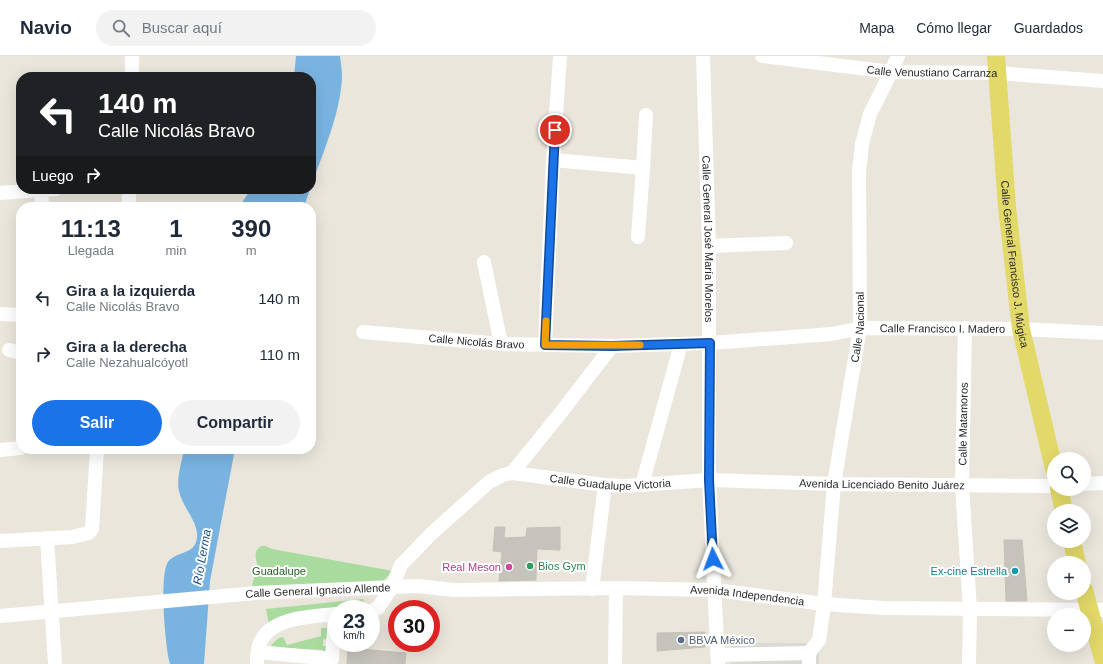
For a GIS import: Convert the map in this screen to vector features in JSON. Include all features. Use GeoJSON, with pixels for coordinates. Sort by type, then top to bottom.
{"type":"FeatureCollection","features":[{"type":"Feature","properties":{"kind":"main road","name":"Calle General Francisco J. Múgica"},"geometry":{"type":"LineString","coordinates":[[996,64],[1007,207],[1021,329],[1050,452]]}},
{"type":"Feature","properties":{"kind":"main road"},"geometry":{"type":"LineString","coordinates":[[1090,600],[1096,610],[1103,659]]}},
{"type":"Feature","properties":{"kind":"street"},"geometry":{"type":"LineString","coordinates":[[132,56],[132,72]]}},
{"type":"Feature","properties":{"kind":"street"},"geometry":{"type":"LineString","coordinates":[[545,345],[553,160],[560,56]]}},
{"type":"Feature","properties":{"kind":"street","name":"Calle General José María Morelos"},"geometry":{"type":"LineString","coordinates":[[703,56],[710,246],[709,480],[718,659]]}},
{"type":"Feature","properties":{"kind":"street","name":"Calle Venustiano Carranza"},"geometry":{"type":"LineString","coordinates":[[762,56],[891,72],[996,64],[1103,81]]}},
{"type":"Feature","properties":{"kind":"street","name":"Calle Nacional"},"geometry":{"type":"LineString","coordinates":[[809,658],[819,640],[824,604],[834,484],[860,328],[859,172],[862,144],[870,114],[898,56]]}},
{"type":"Feature","properties":{"kind":"street"},"geometry":{"type":"LineString","coordinates":[[638,237],[646,115]]}},
{"type":"Feature","properties":{"kind":"street"},"geometry":{"type":"LineString","coordinates":[[553,160],[643,168]]}},
{"type":"Feature","properties":{"kind":"street"},"geometry":{"type":"LineString","coordinates":[[0,193],[16,192]]}},
{"type":"Feature","properties":{"kind":"street"},"geometry":{"type":"LineString","coordinates":[[710,246],[786,243]]}},
{"type":"Feature","properties":{"kind":"street"},"geometry":{"type":"LineString","coordinates":[[484,262],[501,344]]}},
{"type":"Feature","properties":{"kind":"street"},"geometry":{"type":"LineString","coordinates":[[0,314],[16,315]]}},
{"type":"Feature","properties":{"kind":"street","name":"Calle Francisco I. Madero"},"geometry":{"type":"LineString","coordinates":[[710,343],[832,334],[860,328],[1021,329],[1103,333]]}},
{"type":"Feature","properties":{"kind":"street","name":"Calle Matamoros"},"geometry":{"type":"LineString","coordinates":[[965,328],[962,485],[970,610],[969,664]]}},
{"type":"Feature","properties":{"kind":"street","name":"Calle Nicolás Bravo"},"geometry":{"type":"LineString","coordinates":[[363,332],[501,344],[612,346],[710,343]]}},
{"type":"Feature","properties":{"kind":"street"},"geometry":{"type":"LineString","coordinates":[[642,485],[681,344]]}},
{"type":"Feature","properties":{"kind":"street","name":"Calle General Ignacio Allende"},"geometry":{"type":"LineString","coordinates":[[0,616],[256,593],[392,587],[401,565],[431,534],[489,482],[512,472],[559,415],[612,346]]}},
{"type":"Feature","properties":{"kind":"street"},"geometry":{"type":"LineString","coordinates":[[0,450],[16,448]]}},
{"type":"Feature","properties":{"kind":"street"},"geometry":{"type":"LineString","coordinates":[[0,541],[81,536],[88,533],[92,529],[97,454]]}},
{"type":"Feature","properties":{"kind":"street","name":"Calle Guadalupe Victoria"},"geometry":{"type":"LineString","coordinates":[[512,472],[605,485],[642,485],[709,480]]}},
{"type":"Feature","properties":{"kind":"street","name":"Avenida Licenciado Benito Juárez"},"geometry":{"type":"LineString","coordinates":[[709,480],[834,484],[1047,486]]}},
{"type":"Feature","properties":{"kind":"street"},"geometry":{"type":"LineString","coordinates":[[1091,484],[1103,483]]}},
{"type":"Feature","properties":{"kind":"street"},"geometry":{"type":"LineString","coordinates":[[592,589],[605,485]]}},
{"type":"Feature","properties":{"kind":"street"},"geometry":{"type":"LineString","coordinates":[[47,538],[54,664]]}},
{"type":"Feature","properties":{"kind":"street","name":"Avenida Independencia"},"geometry":{"type":"LineString","coordinates":[[392,587],[418,586],[454,590],[616,588],[715,590],[824,604],[883,608],[1096,610]]}},
{"type":"Feature","properties":{"kind":"street"},"geometry":{"type":"LineString","coordinates":[[380,605],[392,587]]}},
{"type":"Feature","properties":{"kind":"street"},"geometry":{"type":"LineString","coordinates":[[615,664],[616,588]]}},
{"type":"Feature","properties":{"kind":"street"},"geometry":{"type":"LineString","coordinates":[[328,614],[279,623],[268,630],[260,642],[257,658],[332,658],[333,652]]}},
{"type":"Feature","properties":{"kind":"street"},"geometry":{"type":"LineString","coordinates":[[718,659],[809,658]]}},
{"type":"Feature","properties":{"kind":"green space","name":"Guadalupe"},"geometry":{"type":"Polygon","coordinates":[[[262,546],[393,571],[382,582],[258,593],[252,585],[258,566],[256,552],[262,546]]]}},
{"type":"Feature","properties":{"kind":"green space"},"geometry":{"type":"Polygon","coordinates":[[[328,603],[328,611],[269,625],[266,609],[328,603]]]}},
{"type":"Feature","properties":{"kind":"green space"},"geometry":{"type":"Polygon","coordinates":[[[321,628],[328,628],[328,640],[323,639],[323,646],[328,646],[328,647],[322,656],[323,650],[270,647],[277,639],[283,637],[287,645],[321,636],[321,628]]]}},
{"type":"Feature","properties":{"kind":"shaded area"},"geometry":{"type":"Polygon","coordinates":[[[731,643],[811,643],[819,649],[819,664],[731,664],[731,643]]]}},
{"type":"Feature","properties":{"kind":"water"},"geometry":{"type":"Polygon","coordinates":[[[296,56],[340,56],[342,78],[341,92],[330,133],[316,173],[316,72],[294,72],[296,56]]]}},
{"type":"Feature","properties":{"kind":"water"},"geometry":{"type":"Polygon","coordinates":[[[248,194],[308,194],[306,202],[242,202],[248,194]]]}},
{"type":"Feature","properties":{"kind":"water","name":"Río Lerma"},"geometry":{"type":"Polygon","coordinates":[[[183,454],[234,454],[210,581],[204,664],[170,664],[168,656],[163,595],[165,569],[171,559],[193,547],[197,538],[197,532],[193,520],[183,503],[179,491],[179,475],[183,454]]]}},
{"type":"Feature","properties":{"kind":"building"},"geometry":{"type":"Polygon","coordinates":[[[495,527],[505,527],[504,538],[526,537],[527,528],[560,527],[560,550],[537,549],[536,580],[499,581],[502,552],[493,551],[495,527]]]}},
{"type":"Feature","properties":{"kind":"building","name":"Ex-cine Estrella"},"geometry":{"type":"Polygon","coordinates":[[[1004,540],[1022,540],[1027,601],[1006,601],[1004,540]]]}},
{"type":"Feature","properties":{"kind":"building","name":"BBVA México"},"geometry":{"type":"Polygon","coordinates":[[[705,632],[705,647],[657,651],[657,633],[705,632]]]}},
{"type":"Feature","properties":{"kind":"building"},"geometry":{"type":"Polygon","coordinates":[[[380,651],[406,653],[405,664],[347,664],[348,652],[380,652],[380,651]]]}},
{"type":"Feature","properties":{"kind":"slow traffic"},"geometry":{"type":"LineString","coordinates":[[546,321],[545,345],[640,345]]}},
{"type":"Feature","properties":{"kind":"place","name":"Bios Gym"},"geometry":{"type":"Point","coordinates":[530,566]}},
{"type":"Feature","properties":{"kind":"place","name":"Real Meson"},"geometry":{"type":"Point","coordinates":[509,567]}},
{"type":"Feature","properties":{"kind":"place","name":"Ex-cine Estrella"},"geometry":{"type":"Point","coordinates":[1015,571]}},
{"type":"Feature","properties":{"kind":"place","name":"BBVA México"},"geometry":{"type":"Point","coordinates":[681,640]}},
{"type":"Feature","properties":{"kind":"route"},"geometry":{"type":"LineString","coordinates":[[555,130],[545,345],[612,346],[710,343],[709,480],[713,559]]}}]}
